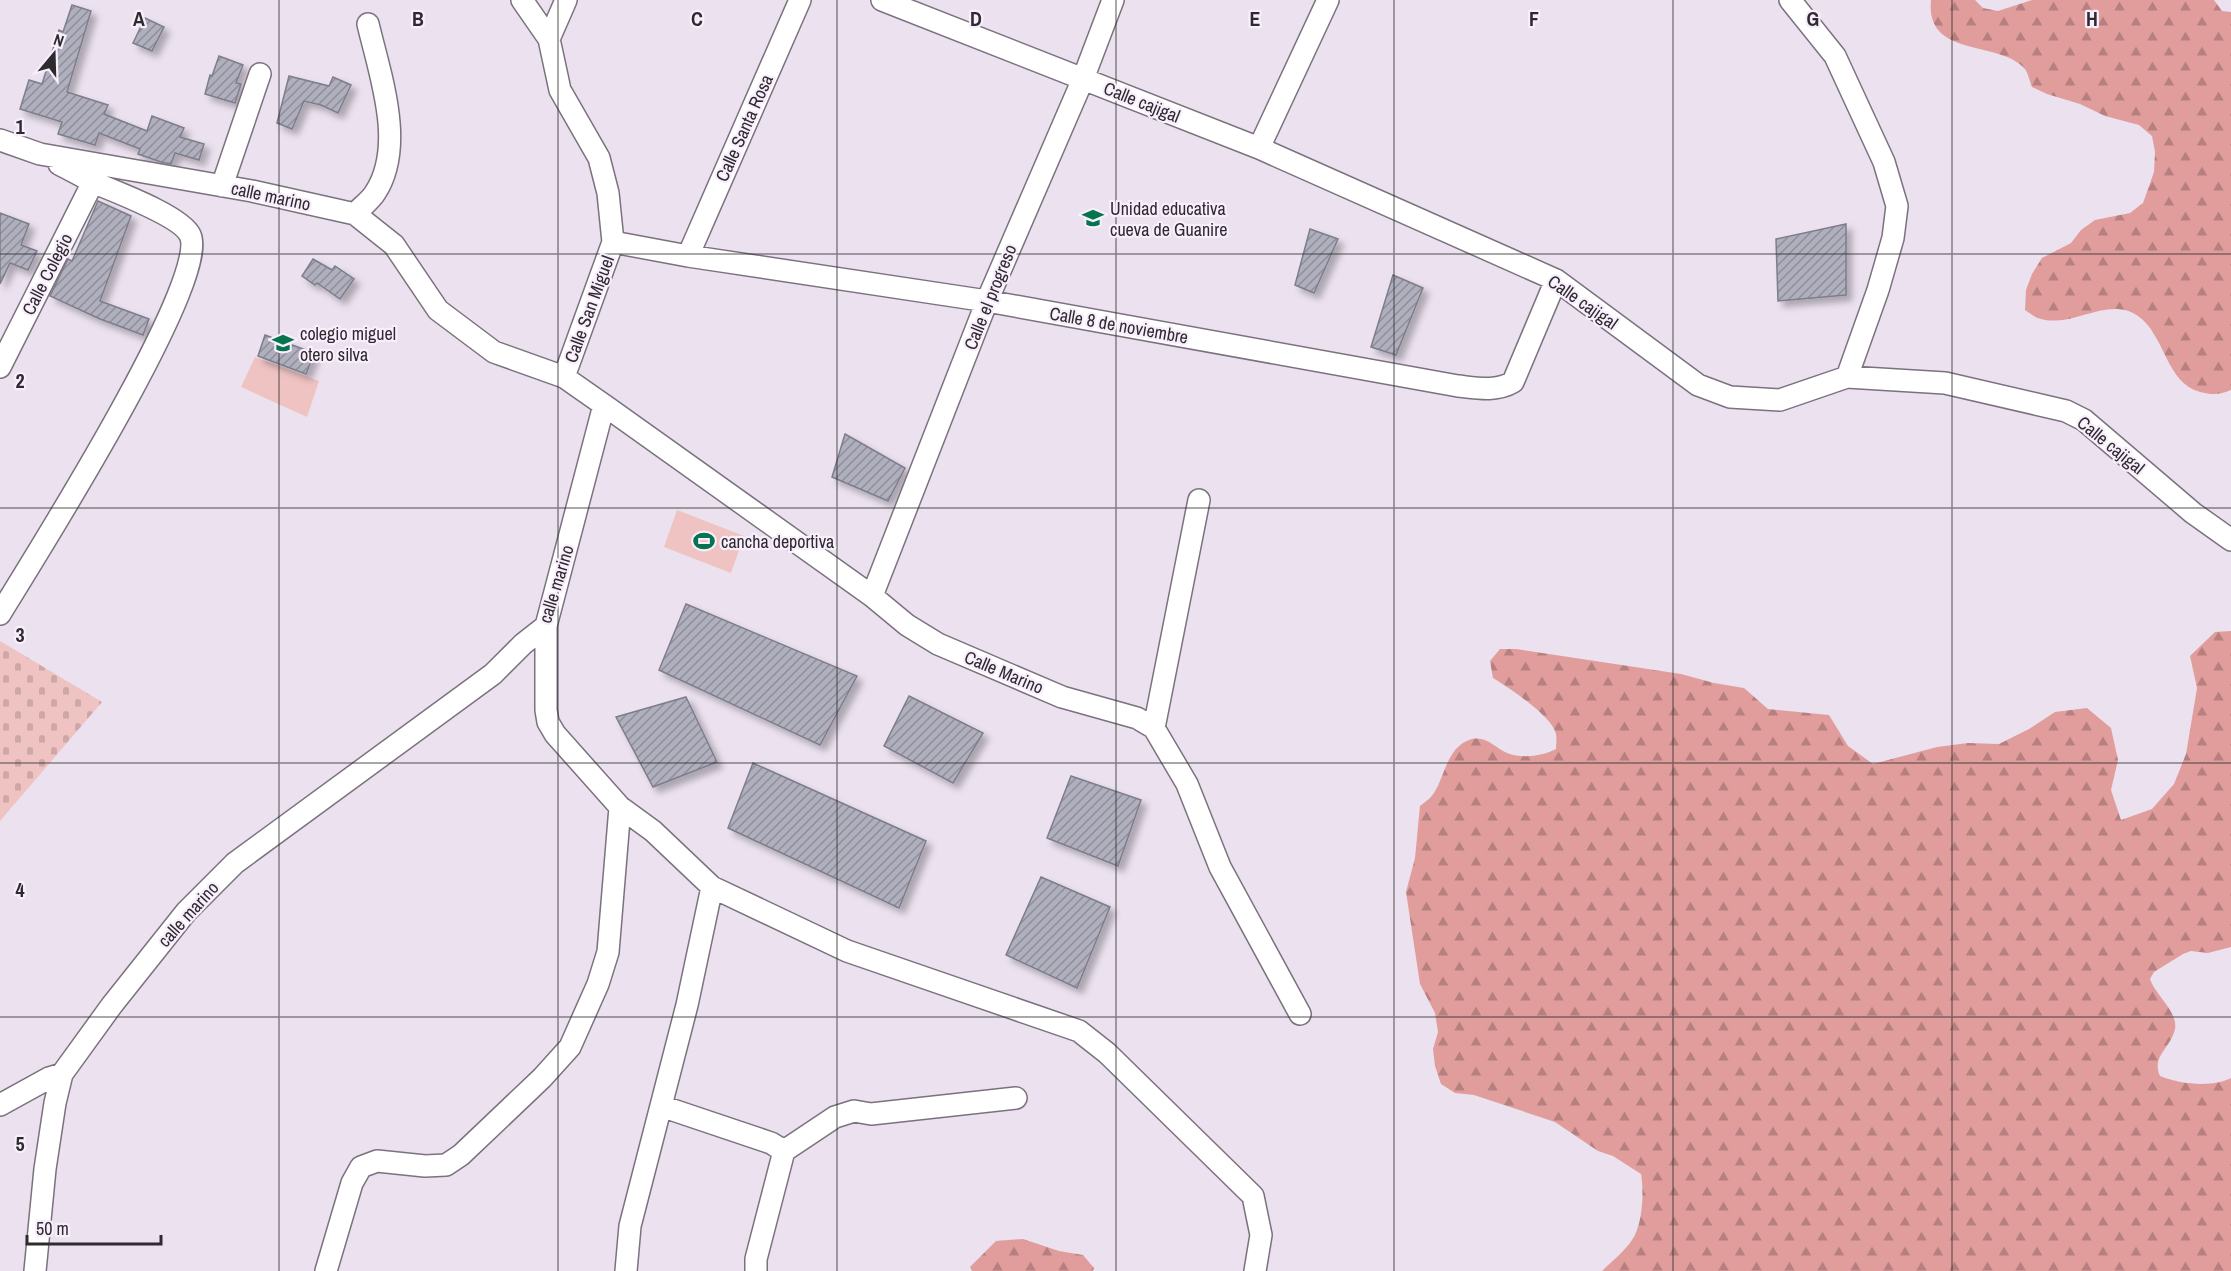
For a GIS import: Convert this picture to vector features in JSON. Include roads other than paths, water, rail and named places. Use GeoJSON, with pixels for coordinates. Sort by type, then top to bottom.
{"type":"FeatureCollection","features":[{"type":"Feature","properties":{"kind":"street","name":"Calle San Miguel"},"geometry":{"type":"LineString","coordinates":[[522,0],[549,39],[560,90],[599,158],[608,193],[613,242],[564,377]]}},
{"type":"Feature","properties":{"kind":"street"},"geometry":{"type":"LineString","coordinates":[[549,39],[566,0]]}},
{"type":"Feature","properties":{"kind":"street","name":"Calle Santa Rosa"},"geometry":{"type":"LineString","coordinates":[[688,256],[800,0]]}},
{"type":"Feature","properties":{"kind":"street","name":"Calle cajigal"},"geometry":{"type":"LineString","coordinates":[[882,0],[1259,148],[1556,280],[1698,385],[1730,397],[1780,400],[1847,378],[1945,383],[2066,411],[2084,420],[2193,513],[2231,540]]}},
{"type":"Feature","properties":{"kind":"street","name":"Calle el progreso"},"geometry":{"type":"LineString","coordinates":[[872,596],[987,301],[1083,79],[1113,0]]}},
{"type":"Feature","properties":{"kind":"street"},"geometry":{"type":"LineString","coordinates":[[1259,148],[1328,0]]}},
{"type":"Feature","properties":{"kind":"street"},"geometry":{"type":"LineString","coordinates":[[1790,0],[1835,56],[1884,162],[1897,206],[1893,238],[1878,290],[1847,378]]}},
{"type":"Feature","properties":{"kind":"street"},"geometry":{"type":"LineString","coordinates":[[355,214],[374,195],[386,170],[389,146],[387,104],[369,24]]}},
{"type":"Feature","properties":{"kind":"street"},"geometry":{"type":"LineString","coordinates":[[222,186],[260,74]]}},
{"type":"Feature","properties":{"kind":"street","name":"calle marino"},"geometry":{"type":"LineString","coordinates":[[0,140],[40,154],[222,186],[355,214],[394,245],[438,310],[494,352],[564,377],[604,405],[546,626],[484,681],[235,862],[186,912],[112,1005],[62,1074],[45,1169],[35,1271]]}},
{"type":"Feature","properties":{"kind":"street"},"geometry":{"type":"LineString","coordinates":[[0,614],[141,377],[177,297],[193,251],[191,237],[181,225],[145,204],[93,182],[40,154]]}},
{"type":"Feature","properties":{"kind":"street","name":"Calle Colegio"},"geometry":{"type":"LineString","coordinates":[[0,367],[93,182]]}},
{"type":"Feature","properties":{"kind":"street","name":"Calle 8 de noviembre"},"geometry":{"type":"LineString","coordinates":[[613,242],[688,256],[987,301],[1458,386],[1489,389],[1503,388],[1513,382],[1556,280]]}},
{"type":"Feature","properties":{"kind":"street","name":"Calle Marino"},"geometry":{"type":"LineString","coordinates":[[604,405],[872,596],[907,625],[938,644],[1062,697],[1137,718],[1154,728]]}},
{"type":"Feature","properties":{"kind":"street"},"geometry":{"type":"LineString","coordinates":[[1199,500],[1154,728],[1187,784],[1220,867],[1300,1014]]}},
{"type":"Feature","properties":{"kind":"street"},"geometry":{"type":"LineString","coordinates":[[546,626],[548,722],[555,734],[620,807],[653,831],[712,887],[847,951],[1079,1031],[1107,1053],[1252,1196],[1261,1235],[1255,1271]]}},
{"type":"Feature","properties":{"kind":"street"},"geometry":{"type":"LineString","coordinates":[[326,1271],[352,1183],[361,1167],[377,1161],[425,1166],[446,1165],[461,1155],[494,1124],[542,1078],[570,1047],[598,984],[608,952],[620,807]]}},
{"type":"Feature","properties":{"kind":"street"},"geometry":{"type":"LineString","coordinates":[[626,1271],[630,1226],[687,1005],[712,887]]}},
{"type":"Feature","properties":{"kind":"street"},"geometry":{"type":"LineString","coordinates":[[0,1105],[49,1078],[62,1074]]}},
{"type":"Feature","properties":{"kind":"street"},"geometry":{"type":"LineString","coordinates":[[756,1271],[756,1259],[784,1151],[835,1117],[854,1111],[871,1114],[1016,1098]]}},
{"type":"Feature","properties":{"kind":"street"},"geometry":{"type":"LineString","coordinates":[[661,1106],[771,1143],[784,1151]]}},
{"type":"Feature","properties":{"kind":"place","name":"Unidad educativa cueva de Guanire"},"geometry":{"type":"Point","coordinates":[1093,218]}},
{"type":"Feature","properties":{"kind":"place","name":"colegio miguel otero silva"},"geometry":{"type":"Point","coordinates":[283,343]}},
{"type":"Feature","properties":{"kind":"place","name":"cancha deportiva"},"geometry":{"type":"Point","coordinates":[704,541]}}]}
